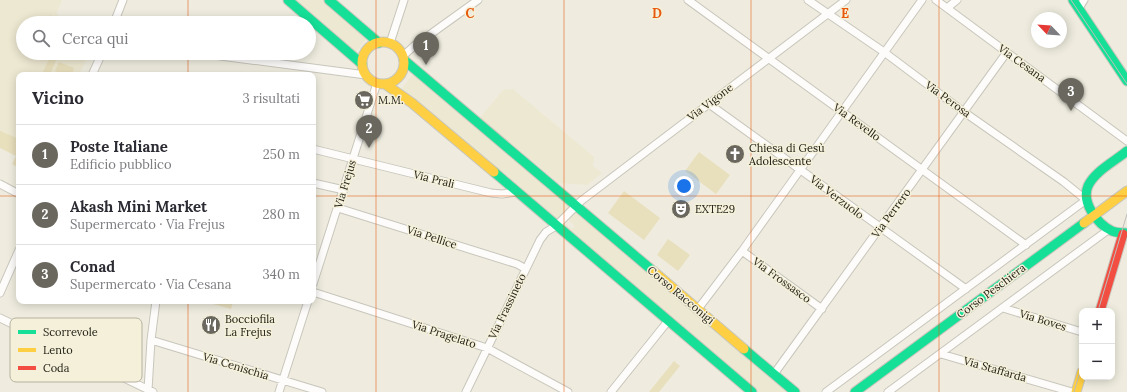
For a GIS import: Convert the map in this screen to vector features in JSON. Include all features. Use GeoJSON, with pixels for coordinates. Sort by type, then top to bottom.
{"type":"FeatureCollection","features":[{"type":"Feature","properties":{"kind":"street"},"geometry":{"type":"LineString","coordinates":[[117,16],[124,0]]}},
{"type":"Feature","properties":{"kind":"street"},"geometry":{"type":"LineString","coordinates":[[288,0],[306,16]]}},
{"type":"Feature","properties":{"kind":"street"},"geometry":{"type":"LineString","coordinates":[[330,0],[379,43]]}},
{"type":"Feature","properties":{"kind":"street"},"geometry":{"type":"LineString","coordinates":[[390,43],[404,0]]}},
{"type":"Feature","properties":{"kind":"street"},"geometry":{"type":"LineString","coordinates":[[403,58],[414,46],[478,0]]}},
{"type":"Feature","properties":{"kind":"street","name":"Via Revello"},"geometry":{"type":"LineString","coordinates":[[688,0],[1026,245]]}},
{"type":"Feature","properties":{"kind":"street","name":"Via Perosa"},"geometry":{"type":"LineString","coordinates":[[808,0],[884,52],[964,112],[1064,182],[1086,200]]}},
{"type":"Feature","properties":{"kind":"street","name":"Via Vigone"},"geometry":{"type":"LineString","coordinates":[[575,206],[846,0]]}},
{"type":"Feature","properties":{"kind":"street"},"geometry":{"type":"LineString","coordinates":[[698,309],[742,251],[922,0]]}},
{"type":"Feature","properties":{"kind":"street","name":"Via Cesana"},"geometry":{"type":"LineString","coordinates":[[936,0],[1127,141]]}},
{"type":"Feature","properties":{"kind":"street"},"geometry":{"type":"LineString","coordinates":[[947,8],[957,0]]}},
{"type":"Feature","properties":{"kind":"street"},"geometry":{"type":"LineString","coordinates":[[1073,0],[1127,81]]}},
{"type":"Feature","properties":{"kind":"street"},"geometry":{"type":"LineString","coordinates":[[1079,8],[1084,0]]}},
{"type":"Feature","properties":{"kind":"street"},"geometry":{"type":"LineString","coordinates":[[316,24],[362,64]]}},
{"type":"Feature","properties":{"kind":"street"},"geometry":{"type":"LineString","coordinates":[[381,83],[391,82],[400,75],[403,69],[403,58],[396,46],[390,43],[379,43],[372,45],[363,57],[362,64],[366,75],[371,80],[381,83],[412,103],[752,392]]}},
{"type":"Feature","properties":{"kind":"street","name":"Via Perrero"},"geometry":{"type":"LineString","coordinates":[[774,374],[1007,52]]}},
{"type":"Feature","properties":{"kind":"street","name":"Corso Racconigi"},"geometry":{"type":"LineString","coordinates":[[403,58],[774,374],[788,388],[795,392]]}},
{"type":"Feature","properties":{"kind":"street"},"geometry":{"type":"LineString","coordinates":[[93,72],[99,60]]}},
{"type":"Feature","properties":{"kind":"street"},"geometry":{"type":"LineString","coordinates":[[251,60],[366,75]]}},
{"type":"Feature","properties":{"kind":"street","name":"Via Frejus"},"geometry":{"type":"LineString","coordinates":[[316,274],[353,159],[381,83]]}},
{"type":"Feature","properties":{"kind":"street","name":"Via Verzuolo"},"geometry":{"type":"LineString","coordinates":[[709,104],[800,169],[880,229],[966,289]]}},
{"type":"Feature","properties":{"kind":"street","name":"Via Prali"},"geometry":{"type":"LineString","coordinates":[[316,150],[491,193],[502,194],[516,192]]}},
{"type":"Feature","properties":{"kind":"street"},"geometry":{"type":"LineString","coordinates":[[1101,308],[1125,234],[1108,230],[1086,200],[1086,191],[1093,178],[1127,151]]}},
{"type":"Feature","properties":{"kind":"street"},"geometry":{"type":"LineString","coordinates":[[0,184],[16,192]]}},
{"type":"Feature","properties":{"kind":"street"},"geometry":{"type":"LineString","coordinates":[[316,184],[344,190]]}},
{"type":"Feature","properties":{"kind":"street","name":"Corso Peschiera"},"geometry":{"type":"LineString","coordinates":[[855,392],[1127,191]]}},
{"type":"Feature","properties":{"kind":"street","name":"Corso Peschiera"},"geometry":{"type":"LineString","coordinates":[[826,392],[1086,200]]}},
{"type":"Feature","properties":{"kind":"street"},"geometry":{"type":"LineString","coordinates":[[556,226],[575,206]]}},
{"type":"Feature","properties":{"kind":"street","name":"Via Pellice"},"geometry":{"type":"LineString","coordinates":[[338,208],[517,264],[526,269]]}},
{"type":"Feature","properties":{"kind":"street","name":"Via Frassineto"},"geometry":{"type":"LineString","coordinates":[[466,392],[542,236],[556,226]]}},
{"type":"Feature","properties":{"kind":"street","name":"Corso Peschiera"},"geometry":{"type":"LineString","coordinates":[[890,391],[1108,230]]}},
{"type":"Feature","properties":{"kind":"street","name":"Via Frossasco"},"geometry":{"type":"LineString","coordinates":[[742,251],[822,309]]}},
{"type":"Feature","properties":{"kind":"street"},"geometry":{"type":"LineString","coordinates":[[0,293],[16,257]]}},
{"type":"Feature","properties":{"kind":"street","name":"Via Pragelato"},"geometry":{"type":"LineString","coordinates":[[316,293],[487,348],[568,392]]}},
{"type":"Feature","properties":{"kind":"street"},"geometry":{"type":"LineString","coordinates":[[132,382],[151,391],[151,340],[155,304]]}},
{"type":"Feature","properties":{"kind":"street"},"geometry":{"type":"LineString","coordinates":[[279,392],[307,304]]}},
{"type":"Feature","properties":{"kind":"street","name":"Via Boves"},"geometry":{"type":"LineString","coordinates":[[1003,308],[1079,331]]}},
{"type":"Feature","properties":{"kind":"street"},"geometry":{"type":"LineString","coordinates":[[0,318],[10,323]]}},
{"type":"Feature","properties":{"kind":"street"},"geometry":{"type":"LineString","coordinates":[[611,392],[668,322]]}},
{"type":"Feature","properties":{"kind":"street","name":"Via Cenischia"},"geometry":{"type":"LineString","coordinates":[[151,340],[322,392]]}},
{"type":"Feature","properties":{"kind":"street","name":"Via Staffarda"},"geometry":{"type":"LineString","coordinates":[[941,354],[1072,392]]}},
{"type":"Feature","properties":{"kind":"street"},"geometry":{"type":"LineString","coordinates":[[1076,392],[1080,380]]}},
{"type":"Feature","properties":{"kind":"street"},"geometry":{"type":"LineString","coordinates":[[890,391],[899,392]]}},
{"type":"Feature","properties":{"kind":"shaded area"},"geometry":{"type":"Polygon","coordinates":[[[0,0],[62,0],[56,14],[60,16],[16,16],[16,60],[86,60],[80,72],[16,72],[16,149],[0,141],[0,0]]]}},
{"type":"Feature","properties":{"kind":"shaded area"},"geometry":{"type":"Polygon","coordinates":[[[295,0],[326,0],[369,36],[356,52],[316,18],[316,16],[314,16],[295,0]]]}},
{"type":"Feature","properties":{"kind":"shaded area"},"geometry":{"type":"Polygon","coordinates":[[[49,60],[56,60],[51,72],[43,72],[49,60]]]}},
{"type":"Feature","properties":{"kind":"shaded area"},"geometry":{"type":"Polygon","coordinates":[[[59,62],[74,68],[73,72],[55,71],[59,62]]]}},
{"type":"Feature","properties":{"kind":"shaded area"},"geometry":{"type":"Polygon","coordinates":[[[413,74],[570,207],[556,223],[400,91],[413,74]]]}},
{"type":"Feature","properties":{"kind":"shaded area"},"geometry":{"type":"Polygon","coordinates":[[[513,89],[594,157],[593,166],[602,173],[587,185],[559,183],[480,118],[503,90],[513,89]]]}},
{"type":"Feature","properties":{"kind":"shaded area"},"geometry":{"type":"Polygon","coordinates":[[[0,131],[16,138],[16,156],[0,148],[0,131]]]}},
{"type":"Feature","properties":{"kind":"shaded area"},"geometry":{"type":"Polygon","coordinates":[[[699,152],[730,175],[716,194],[685,171],[699,152]]]}},
{"type":"Feature","properties":{"kind":"shaded area"},"geometry":{"type":"Polygon","coordinates":[[[16,156],[16,166],[12,164],[16,156]]]}},
{"type":"Feature","properties":{"kind":"shaded area"},"geometry":{"type":"Polygon","coordinates":[[[624,191],[660,218],[644,240],[608,213],[624,191]]]}},
{"type":"Feature","properties":{"kind":"shaded area"},"geometry":{"type":"Polygon","coordinates":[[[575,211],[787,392],[757,392],[561,226],[564,223],[572,229],[575,226],[568,219],[575,211]]]}},
{"type":"Feature","properties":{"kind":"shaded area"},"geometry":{"type":"Polygon","coordinates":[[[668,239],[690,255],[678,271],[657,255],[668,239]]]}},
{"type":"Feature","properties":{"kind":"shaded area"},"geometry":{"type":"Polygon","coordinates":[[[213,304],[232,304],[231,309],[213,304]]]}},
{"type":"Feature","properties":{"kind":"shaded area"},"geometry":{"type":"Polygon","coordinates":[[[674,361],[680,366],[659,392],[649,392],[674,361]]]}},
{"type":"Feature","properties":{"kind":"tram line"},"geometry":{"type":"LineString","coordinates":[[1071,0],[1127,84]]}},
{"type":"Feature","properties":{"kind":"tram line"},"geometry":{"type":"LineString","coordinates":[[1099,308],[1127,214]]}},
{"type":"Feature","properties":{"kind":"tram line"},"geometry":{"type":"LineString","coordinates":[[1074,392],[1079,375]]}},
{"type":"Feature","properties":{"kind":"traffic: fast"},"geometry":{"type":"LineString","coordinates":[[288,0],[306,16]]}},
{"type":"Feature","properties":{"kind":"traffic: fast"},"geometry":{"type":"LineString","coordinates":[[329,0],[379,43]]}},
{"type":"Feature","properties":{"kind":"traffic: fast"},"geometry":{"type":"LineString","coordinates":[[1073,0],[1127,81]]}},
{"type":"Feature","properties":{"kind":"traffic: fast"},"geometry":{"type":"LineString","coordinates":[[316,24],[362,64]]}},
{"type":"Feature","properties":{"kind":"traffic: fast"},"geometry":{"type":"LineString","coordinates":[[404,60],[653,271]]}},
{"type":"Feature","properties":{"kind":"traffic: fast"},"geometry":{"type":"LineString","coordinates":[[1127,151],[1095,176],[1086,192],[1089,205],[1096,218],[1106,228],[1112,231],[1127,233]]}},
{"type":"Feature","properties":{"kind":"traffic: fast"},"geometry":{"type":"LineString","coordinates":[[494,172],[752,392]]}},
{"type":"Feature","properties":{"kind":"traffic: fast"},"geometry":{"type":"LineString","coordinates":[[855,392],[1084,223]]}},
{"type":"Feature","properties":{"kind":"traffic: fast"},"geometry":{"type":"LineString","coordinates":[[744,349],[795,392]]}},
{"type":"Feature","properties":{"kind":"traffic: slow"},"geometry":{"type":"LineString","coordinates":[[383,42],[398,48],[404,63],[398,78],[383,84],[368,78],[362,63],[368,48],[383,42]]}},
{"type":"Feature","properties":{"kind":"traffic: slow"},"geometry":{"type":"LineString","coordinates":[[385,84],[412,103],[494,172]]}},
{"type":"Feature","properties":{"kind":"traffic: slow"},"geometry":{"type":"LineString","coordinates":[[1084,223],[1127,191]]}},
{"type":"Feature","properties":{"kind":"traffic: slow"},"geometry":{"type":"LineString","coordinates":[[653,271],[744,349]]}},
{"type":"Feature","properties":{"kind":"traffic: slow"},"geometry":{"type":"LineString","coordinates":[[1076,392],[1080,380]]}},
{"type":"Feature","properties":{"kind":"traffic: jam"},"geometry":{"type":"LineString","coordinates":[[1101,308],[1123,234]]}},
{"type":"Feature","properties":{"kind":"place","name":"Poste Italiane"},"geometry":{"type":"Point","coordinates":[426,65]}},
{"type":"Feature","properties":{"kind":"place","name":"M.M."},"geometry":{"type":"Point","coordinates":[364,100]}},
{"type":"Feature","properties":{"kind":"place","name":"Conad"},"geometry":{"type":"Point","coordinates":[1071,111]}},
{"type":"Feature","properties":{"kind":"place","name":"Akash Mini Market"},"geometry":{"type":"Point","coordinates":[369,148]}},
{"type":"Feature","properties":{"kind":"place","name":"Chiesa di Gesù Adolescente"},"geometry":{"type":"Point","coordinates":[735,154]}},
{"type":"Feature","properties":{"kind":"place","name":"EXTE29"},"geometry":{"type":"Point","coordinates":[681,209]}},
{"type":"Feature","properties":{"kind":"place","name":"Bocciofila La Frejus"},"geometry":{"type":"Point","coordinates":[211,325]}}]}
